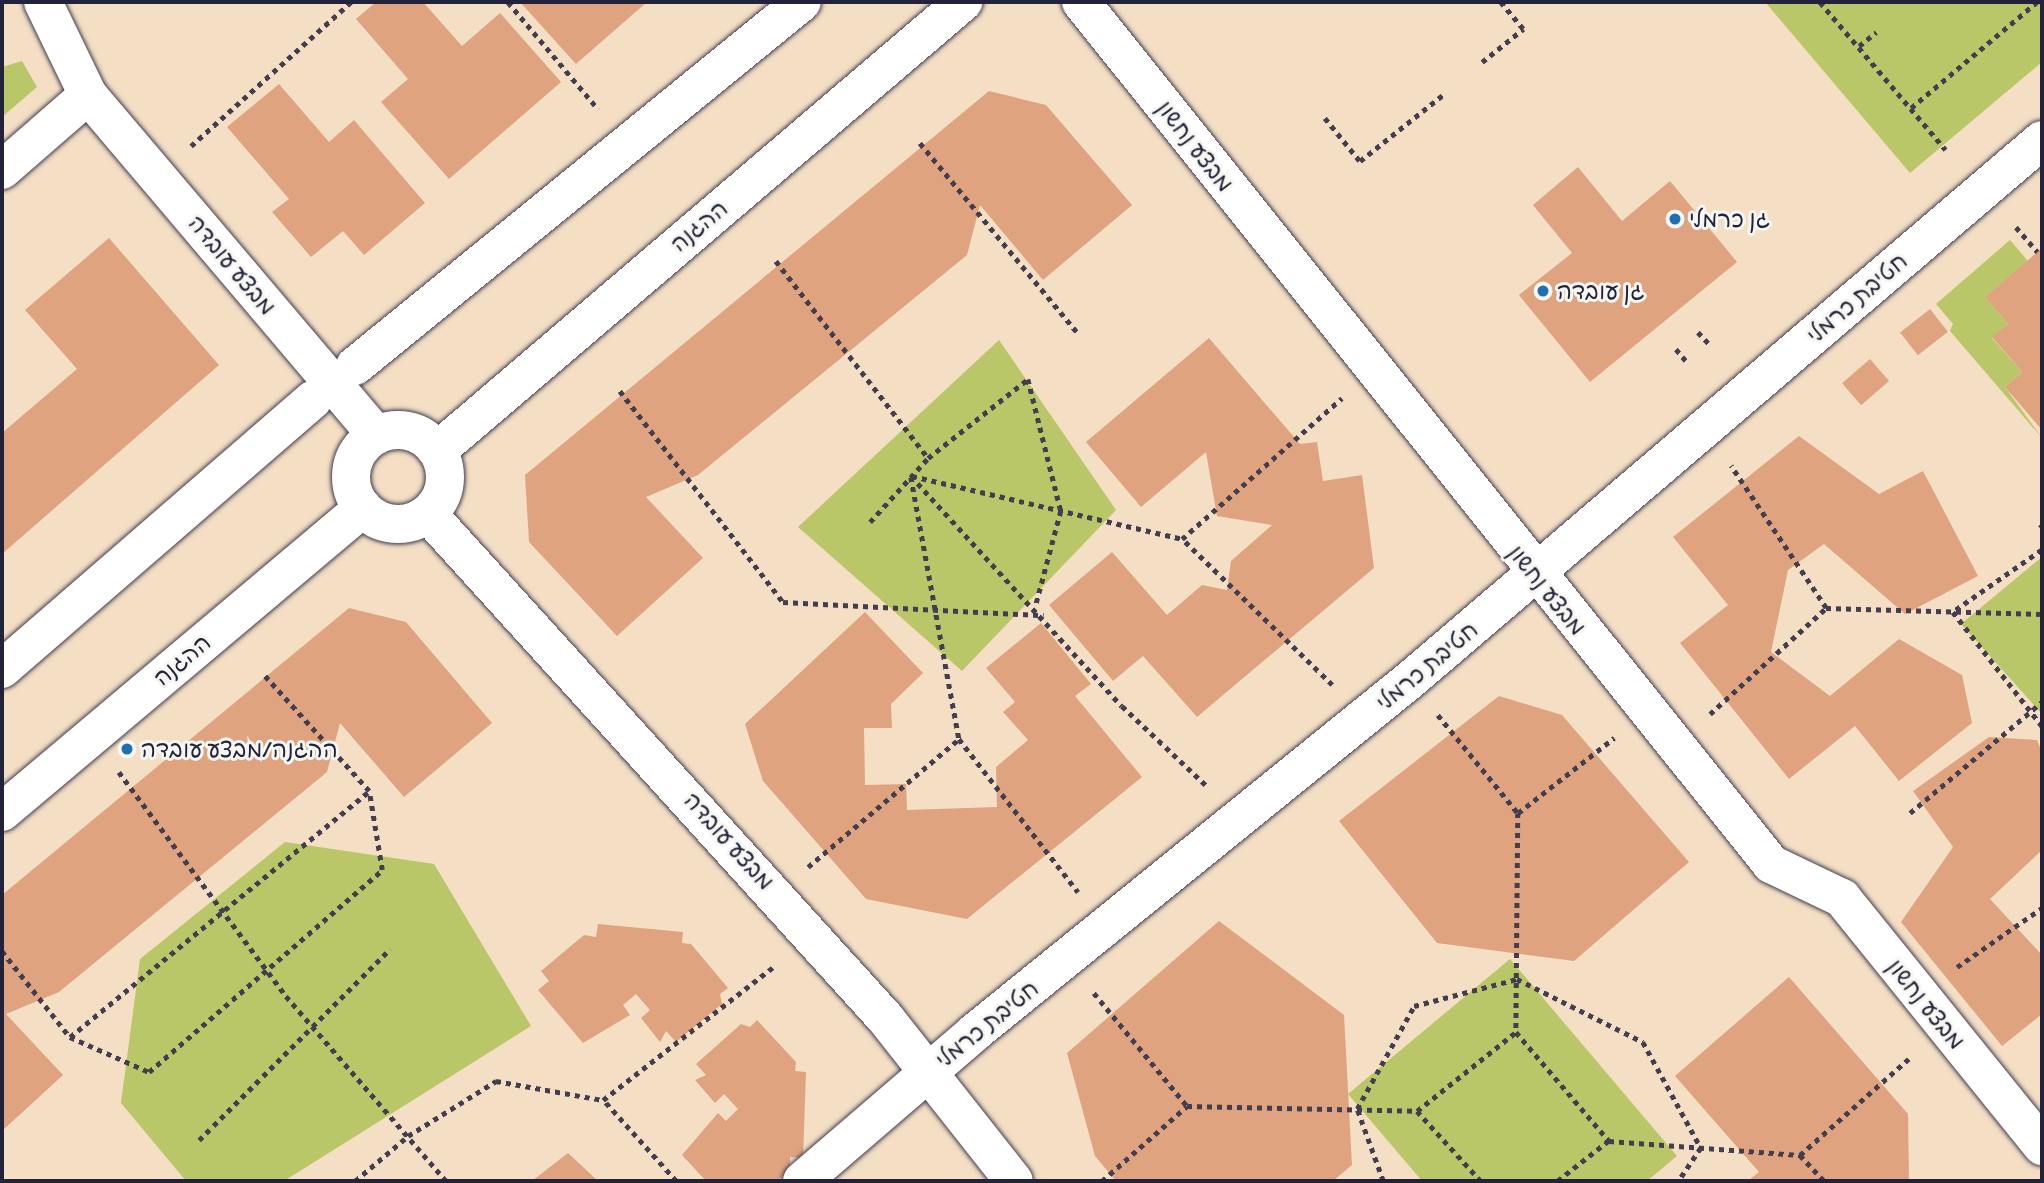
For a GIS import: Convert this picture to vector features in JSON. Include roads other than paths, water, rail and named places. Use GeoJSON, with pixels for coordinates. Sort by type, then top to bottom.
{"type":"FeatureCollection","features":[{"type":"Feature","properties":{"kind":"street","name":"מבצע עובדה"},"geometry":{"type":"LineString","coordinates":[[43,2],[88,95],[376,435]]}},
{"type":"Feature","properties":{"kind":"street"},"geometry":{"type":"LineString","coordinates":[[355,366],[802,2]]}},
{"type":"Feature","properties":{"kind":"street","name":"ההגנה"},"geometry":{"type":"LineString","coordinates":[[437,451],[963,2]]}},
{"type":"Feature","properties":{"kind":"street","name":"מבצע נחשון"},"geometry":{"type":"LineString","coordinates":[[1081,2],[1534,575],[1771,864],[1842,898],[2042,1146]]}},
{"type":"Feature","properties":{"kind":"street"},"geometry":{"type":"LineString","coordinates":[[2,170],[88,95]]}},
{"type":"Feature","properties":{"kind":"street","name":"חטיבת כרמלי"},"geometry":{"type":"LineString","coordinates":[[802,1181],[928,1072],[1365,718],[2042,140]]}},
{"type":"Feature","properties":{"kind":"street"},"geometry":{"type":"LineString","coordinates":[[2,668],[313,400]]}},
{"type":"Feature","properties":{"kind":"street"},"geometry":{"type":"LineString","coordinates":[[404,430],[437,451],[445,487],[428,513],[398,524],[363,508],[351,474],[362,446],[376,435],[404,430]]}},
{"type":"Feature","properties":{"kind":"street","name":"ההגנה"},"geometry":{"type":"LineString","coordinates":[[2,812],[363,508]]}},
{"type":"Feature","properties":{"kind":"street","name":"מבצע עובדה"},"geometry":{"type":"LineString","coordinates":[[428,513],[776,894],[928,1072],[1014,1181]]}},
{"type":"Feature","properties":{"kind":"place","name":"גן כרמלי"},"geometry":{"type":"Point","coordinates":[1675,219]}},
{"type":"Feature","properties":{"kind":"place","name":"גן עובדה"},"geometry":{"type":"Point","coordinates":[1543,291]}},
{"type":"Feature","properties":{"kind":"place","name":"ההגנה/מבצע עובדה"},"geometry":{"type":"Point","coordinates":[127,749]}}]}
